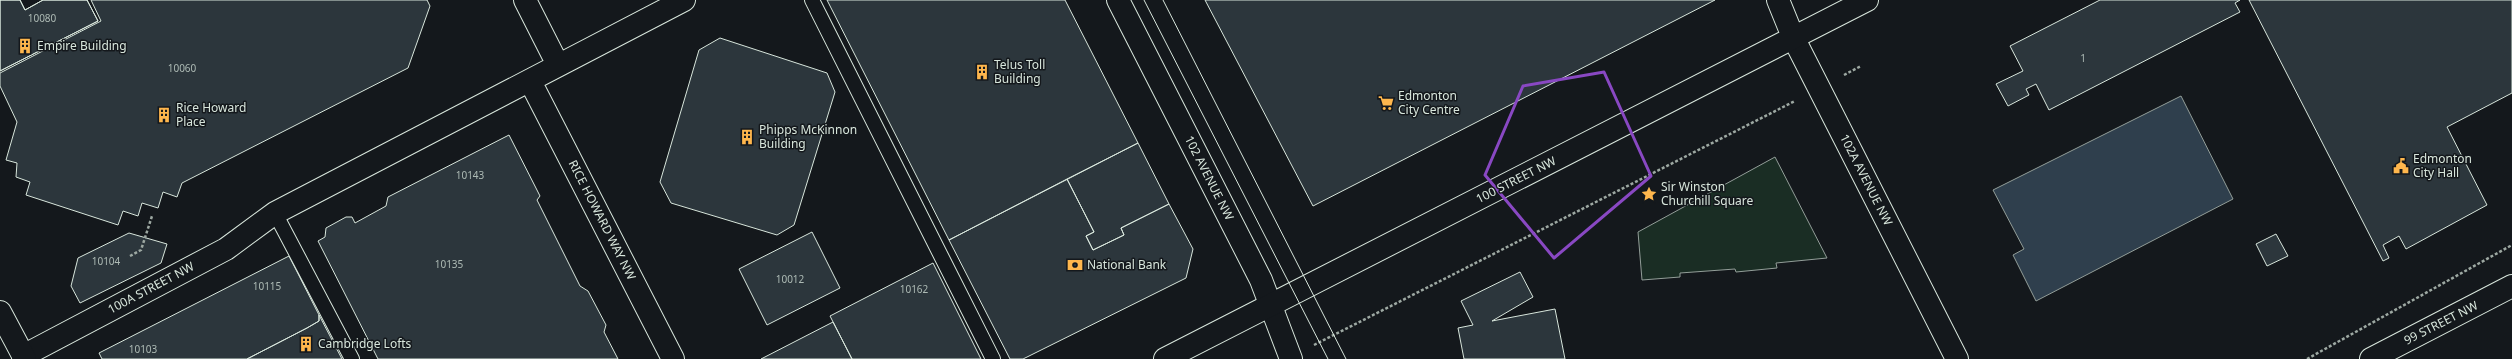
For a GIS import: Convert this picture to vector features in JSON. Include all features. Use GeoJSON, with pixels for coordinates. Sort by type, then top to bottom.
{"type":"FeatureCollection","features":[{"type":"Feature","properties":{"kind":"street"},"geometry":{"type":"LineString","coordinates":[[525,0],[558,65]]}},
{"type":"Feature","properties":{"kind":"street"},"geometry":{"type":"LineString","coordinates":[[275,213],[684,0]]}},
{"type":"Feature","properties":{"kind":"street","name":"102 AVENUE NW"},"geometry":{"type":"LineString","coordinates":[[1118,0],[1261,280],[1290,358]]}},
{"type":"Feature","properties":{"kind":"street","name":"102A AVENUE NW"},"geometry":{"type":"LineString","coordinates":[[1778,0],[1793,37],[1957,359]]}},
{"type":"Feature","properties":{"kind":"street","name":"100 STREET NW"},"geometry":{"type":"LineString","coordinates":[[1165,359],[1867,0]]}},
{"type":"Feature","properties":{"kind":"street","name":"RICE HOWARD WAY NW"},"geometry":{"type":"LineString","coordinates":[[530,81],[673,359]]}},
{"type":"Feature","properties":{"kind":"street","name":"100A STREET NW"},"geometry":{"type":"LineString","coordinates":[[24,357],[226,249],[275,213]]}},
{"type":"Feature","properties":{"kind":"street","name":"99 STREET NW"},"geometry":{"type":"LineString","coordinates":[[2371,359],[2512,286]]}},
{"type":"Feature","properties":{"kind":"street"},"geometry":{"type":"LineString","coordinates":[[0,312],[24,357]]}},
{"type":"Feature","properties":{"kind":"lane"},"geometry":{"type":"LineString","coordinates":[[812,0],[993,359]]}},
{"type":"Feature","properties":{"kind":"lane"},"geometry":{"type":"LineString","coordinates":[[275,213],[352,359]]}},
{"type":"Feature","properties":{"kind":"path"},"geometry":{"type":"LineString","coordinates":[[1290,358],[1861,66]]}},
{"type":"Feature","properties":{"kind":"path"},"geometry":{"type":"LineString","coordinates":[[130,256],[141,250],[152,216]]}},
{"type":"Feature","properties":{"kind":"path"},"geometry":{"type":"LineString","coordinates":[[2307,359],[2512,245]]}},
{"type":"Feature","properties":{"kind":"highlighted area"},"geometry":{"type":"Polygon","coordinates":[[[1604,72],[1651,176],[1554,258],[1485,175],[1523,86],[1604,72]]]}},
{"type":"Feature","properties":{"kind":"green space"},"geometry":{"type":"Polygon","coordinates":[[[1775,157],[1827,258],[1776,263],[1777,268],[1736,272],[1735,269],[1680,273],[1680,277],[1642,280],[1638,232],[1775,157]]]}},
{"type":"Feature","properties":{"kind":"water"},"geometry":{"type":"Polygon","coordinates":[[[2181,96],[2233,199],[2036,301],[2013,255],[2024,249],[1993,190],[2181,96]]]}},
{"type":"Feature","properties":{"kind":"building","name":"Empire Building"},"geometry":{"type":"Polygon","coordinates":[[[0,0],[20,0],[25,10],[43,0],[87,0],[98,21],[0,71],[0,0]]]}},
{"type":"Feature","properties":{"kind":"building","name":"Empire Building"},"geometry":{"type":"Polygon","coordinates":[[[0,0],[20,0],[25,10],[43,0],[87,0],[98,21],[0,71],[0,0]]]}},
{"type":"Feature","properties":{"kind":"building","name":"Rice Howard Place"},"geometry":{"type":"Polygon","coordinates":[[[91,0],[427,0],[430,6],[408,68],[182,183],[177,197],[163,192],[158,208],[142,203],[138,216],[123,211],[118,225],[26,195],[30,182],[16,177],[17,163],[6,160],[17,122],[0,86],[0,73],[101,21],[91,0]]]}},
{"type":"Feature","properties":{"kind":"building","name":"Telus Toll Building"},"geometry":{"type":"Polygon","coordinates":[[[827,0],[1065,0],[1138,143],[949,240],[827,0]]]}},
{"type":"Feature","properties":{"kind":"building","name":"Edmonton City Centre"},"geometry":{"type":"Polygon","coordinates":[[[1205,0],[1715,0],[1313,206],[1205,0]]]}},
{"type":"Feature","properties":{"kind":"building"},"geometry":{"type":"Polygon","coordinates":[[[2100,0],[2240,0],[2235,3],[2240,12],[2049,110],[2036,84],[2026,89],[2029,95],[2008,106],[1996,84],[2023,71],[2010,46],[2100,0]]]}},
{"type":"Feature","properties":{"kind":"building","name":"Edmonton City Hall"},"geometry":{"type":"Polygon","coordinates":[[[2249,0],[2512,0],[2512,93],[2447,127],[2487,205],[2406,249],[2399,236],[2383,245],[2389,258],[2383,261],[2249,0]]]}},
{"type":"Feature","properties":{"kind":"building","name":"Phipps McKinnon Building"},"geometry":{"type":"Polygon","coordinates":[[[720,38],[827,73],[835,92],[794,225],[777,235],[671,203],[660,182],[699,50],[720,38]]]}},
{"type":"Feature","properties":{"kind":"building"},"geometry":{"type":"Polygon","coordinates":[[[509,135],[540,196],[537,200],[580,286],[588,291],[606,325],[604,332],[618,359],[378,359],[318,241],[325,237],[326,228],[346,217],[352,217],[355,223],[386,206],[388,197],[509,135]]]}},
{"type":"Feature","properties":{"kind":"building"},"geometry":{"type":"Polygon","coordinates":[[[1138,143],[1169,204],[1121,228],[1124,235],[1093,250],[1086,236],[1094,232],[1067,179],[1138,143]]]}},
{"type":"Feature","properties":{"kind":"building","name":"National Bank"},"geometry":{"type":"Polygon","coordinates":[[[1067,179],[1094,232],[1086,236],[1093,250],[1124,235],[1121,228],[1169,204],[1193,249],[1186,278],[1023,359],[1010,359],[949,240],[1067,179]]]}},
{"type":"Feature","properties":{"kind":"building"},"geometry":{"type":"Polygon","coordinates":[[[812,232],[840,288],[767,325],[739,269],[812,232]]]}},
{"type":"Feature","properties":{"kind":"building"},"geometry":{"type":"Polygon","coordinates":[[[129,233],[167,244],[161,263],[80,303],[71,286],[78,258],[129,233]]]}},
{"type":"Feature","properties":{"kind":"building"},"geometry":{"type":"Polygon","coordinates":[[[2276,234],[2288,256],[2267,266],[2256,244],[2276,234]]]}},
{"type":"Feature","properties":{"kind":"building"},"geometry":{"type":"Polygon","coordinates":[[[289,256],[319,315],[319,321],[307,328],[247,359],[102,359],[99,353],[289,256]]]}},
{"type":"Feature","properties":{"kind":"building"},"geometry":{"type":"Polygon","coordinates":[[[933,263],[981,359],[852,359],[830,316],[933,263]]]}},
{"type":"Feature","properties":{"kind":"building"},"geometry":{"type":"Polygon","coordinates":[[[1520,272],[1533,297],[1492,321],[1555,309],[1565,359],[1464,359],[1458,328],[1473,325],[1461,301],[1520,272]]]}},
{"type":"Feature","properties":{"kind":"building","name":"Cambridge Lofts"},"geometry":{"type":"Polygon","coordinates":[[[319,315],[342,359],[247,359],[319,321],[319,315]]]}},
{"type":"Feature","properties":{"kind":"building"},"geometry":{"type":"Polygon","coordinates":[[[833,322],[852,359],[761,359],[833,322]]]}},
{"type":"Feature","properties":{"kind":"tram line"},"geometry":{"type":"LineString","coordinates":[[1144,0],[1328,359]]}},
{"type":"Feature","properties":{"kind":"tram line"},"geometry":{"type":"LineString","coordinates":[[1163,0],[1346,359]]}},
{"type":"Feature","properties":{"kind":"place","name":"Empire Building"},"geometry":{"type":"Point","coordinates":[25,46]}},
{"type":"Feature","properties":{"kind":"place","name":"Telus Toll Building"},"geometry":{"type":"Point","coordinates":[982,72]}},
{"type":"Feature","properties":{"kind":"place","name":"Edmonton City Centre"},"geometry":{"type":"Point","coordinates":[1386,103]}},
{"type":"Feature","properties":{"kind":"place","name":"Rice Howard Place"},"geometry":{"type":"Point","coordinates":[164,115]}},
{"type":"Feature","properties":{"kind":"place","name":"Phipps McKinnon Building"},"geometry":{"type":"Point","coordinates":[747,137]}},
{"type":"Feature","properties":{"kind":"place","name":"Edmonton City Hall"},"geometry":{"type":"Point","coordinates":[2401,166]}},
{"type":"Feature","properties":{"kind":"place","name":"Sir Winston Churchill Square"},"geometry":{"type":"Point","coordinates":[1649,194]}},
{"type":"Feature","properties":{"kind":"place","name":"National Bank"},"geometry":{"type":"Point","coordinates":[1075,265]}},
{"type":"Feature","properties":{"kind":"place","name":"Cambridge Lofts"},"geometry":{"type":"Point","coordinates":[306,344]}}]}
